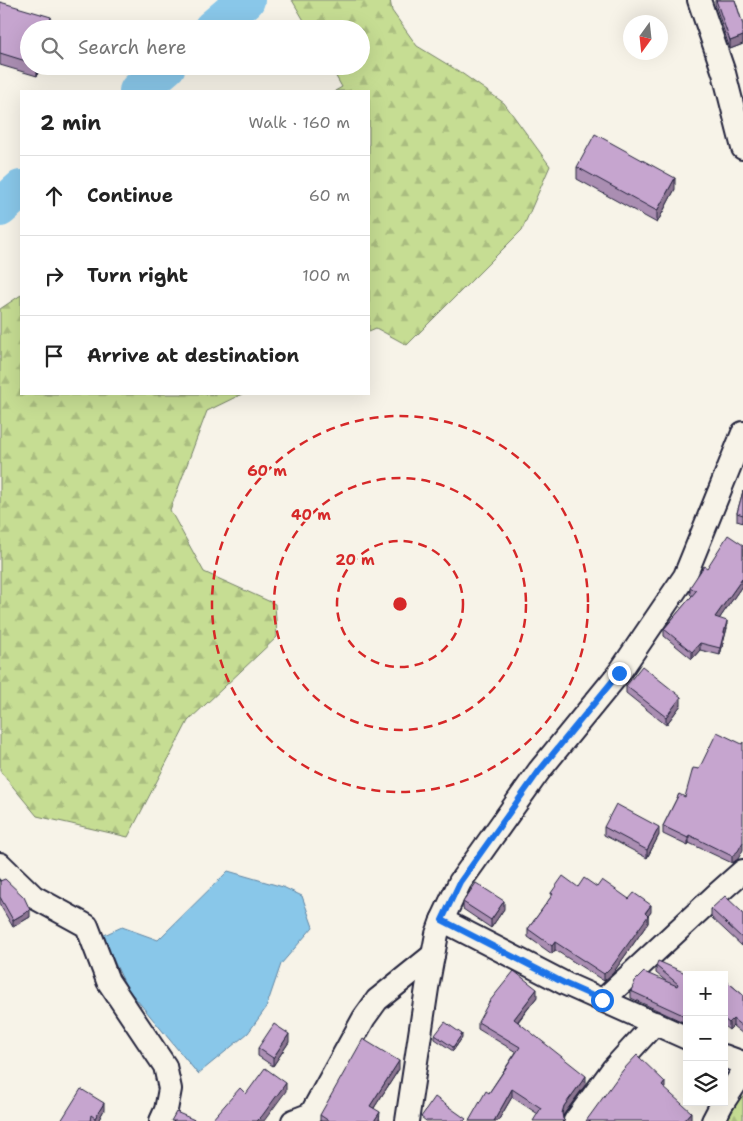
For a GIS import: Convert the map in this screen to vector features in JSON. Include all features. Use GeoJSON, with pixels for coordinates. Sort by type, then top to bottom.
{"type":"FeatureCollection","features":[{"type":"Feature","properties":{"kind":"street"},"geometry":{"type":"LineString","coordinates":[[700,0],[724,73],[743,148]]}},
{"type":"Feature","properties":{"kind":"street"},"geometry":{"type":"LineString","coordinates":[[407,1121],[433,955],[442,920],[460,882],[539,771],[619,673],[685,576],[743,433]]}},
{"type":"Feature","properties":{"kind":"street"},"geometry":{"type":"LineString","coordinates":[[0,864],[34,897],[87,926],[108,981],[165,1066],[170,1089],[166,1110],[161,1121]]}},
{"type":"Feature","properties":{"kind":"street"},"geometry":{"type":"LineString","coordinates":[[602,1000],[743,872]]}},
{"type":"Feature","properties":{"kind":"street"},"geometry":{"type":"LineString","coordinates":[[442,920],[566,984],[683,1036]]}},
{"type":"Feature","properties":{"kind":"street"},"geometry":{"type":"LineString","coordinates":[[293,1121],[311,1114],[364,1018],[378,1000],[433,955]]}},
{"type":"Feature","properties":{"kind":"street"},"geometry":{"type":"LineString","coordinates":[[575,1121],[613,1068],[655,1023]]}},
{"type":"Feature","properties":{"kind":"street"},"geometry":{"type":"LineString","coordinates":[[728,1057],[743,1063]]}},
{"type":"Feature","properties":{"kind":"street"},"geometry":{"type":"LineString","coordinates":[[728,1095],[743,1072]]}},
{"type":"Feature","properties":{"kind":"street"},"geometry":{"type":"LineString","coordinates":[[713,1121],[721,1106]]}},
{"type":"Feature","properties":{"kind":"green space"},"geometry":{"type":"Polygon","coordinates":[[[292,0],[390,0],[392,11],[417,46],[460,72],[504,103],[550,166],[522,230],[407,345],[376,328],[370,331],[370,90],[337,90],[342,87],[335,75],[370,75],[370,20],[304,20],[292,0]]]}},
{"type":"Feature","properties":{"kind":"green space"},"geometry":{"type":"Polygon","coordinates":[[[20,296],[20,395],[240,395],[207,411],[170,510],[204,572],[275,604],[277,637],[188,721],[128,837],[37,816],[0,771],[0,309],[20,296]]]}},
{"type":"Feature","properties":{"kind":"green space"},"geometry":{"type":"Polygon","coordinates":[[[743,1092],[743,1121],[727,1121],[743,1092]]]}},
{"type":"Feature","properties":{"kind":"water"},"geometry":{"type":"Polygon","coordinates":[[[228,871],[283,887],[302,896],[313,927],[281,964],[266,1008],[248,1033],[198,1074],[127,988],[102,936],[122,927],[158,940],[228,871]]]}},
{"type":"Feature","properties":{"kind":"building"},"geometry":{"type":"Polygon","coordinates":[[[716,0],[735,0],[743,25],[743,36],[730,41],[716,0]]]}},
{"type":"Feature","properties":{"kind":"building"},"geometry":{"type":"Polygon","coordinates":[[[0,2],[51,17],[50,20],[20,20],[20,59],[0,53],[0,2]]]}},
{"type":"Feature","properties":{"kind":"building"},"geometry":{"type":"Polygon","coordinates":[[[595,134],[675,178],[657,211],[577,167],[595,134]]]}},
{"type":"Feature","properties":{"kind":"building"},"geometry":{"type":"Polygon","coordinates":[[[743,491],[743,515],[737,513],[743,491]]]}},
{"type":"Feature","properties":{"kind":"building"},"geometry":{"type":"Polygon","coordinates":[[[728,535],[743,545],[743,579],[715,617],[727,621],[720,648],[700,643],[692,652],[664,629],[696,591],[690,587],[704,566],[707,568],[728,535]]]}},
{"type":"Feature","properties":{"kind":"building"},"geometry":{"type":"Polygon","coordinates":[[[642,666],[681,697],[666,717],[626,686],[642,666]]]}},
{"type":"Feature","properties":{"kind":"building"},"geometry":{"type":"Polygon","coordinates":[[[717,732],[742,744],[743,742],[743,842],[738,851],[732,856],[689,835],[688,838],[663,826],[679,794],[685,797],[693,768],[699,769],[717,732]]]}},
{"type":"Feature","properties":{"kind":"building"},"geometry":{"type":"Polygon","coordinates":[[[616,804],[659,827],[647,850],[604,827],[616,804]]]}},
{"type":"Feature","properties":{"kind":"building"},"geometry":{"type":"Polygon","coordinates":[[[563,876],[578,887],[584,878],[597,887],[602,880],[629,899],[634,893],[651,905],[645,913],[648,916],[613,965],[604,974],[555,942],[552,946],[528,929],[553,894],[551,893],[563,876]]]}},
{"type":"Feature","properties":{"kind":"building"},"geometry":{"type":"Polygon","coordinates":[[[5,879],[24,897],[30,910],[13,920],[0,897],[0,881],[5,879]]]}},
{"type":"Feature","properties":{"kind":"building"},"geometry":{"type":"Polygon","coordinates":[[[476,883],[504,901],[491,920],[463,902],[476,883]]]}},
{"type":"Feature","properties":{"kind":"building"},"geometry":{"type":"Polygon","coordinates":[[[725,896],[743,913],[742,938],[711,909],[725,896]]]}},
{"type":"Feature","properties":{"kind":"building"},"geometry":{"type":"Polygon","coordinates":[[[658,961],[683,972],[683,1015],[631,991],[635,981],[644,972],[677,986],[678,984],[656,966],[658,961]]]}},
{"type":"Feature","properties":{"kind":"building"},"geometry":{"type":"Polygon","coordinates":[[[514,971],[537,989],[514,1019],[586,1076],[564,1106],[562,1113],[565,1121],[533,1121],[541,1108],[512,1089],[494,1121],[469,1121],[486,1091],[489,1093],[520,1047],[478,1022],[489,1002],[514,971]]]}},
{"type":"Feature","properties":{"kind":"building"},"geometry":{"type":"Polygon","coordinates":[[[728,982],[743,995],[743,1027],[733,1019],[729,1023],[728,982]]]}},
{"type":"Feature","properties":{"kind":"building"},"geometry":{"type":"Polygon","coordinates":[[[445,1022],[462,1034],[453,1047],[435,1035],[445,1022]]]}},
{"type":"Feature","properties":{"kind":"building"},"geometry":{"type":"Polygon","coordinates":[[[274,1024],[289,1034],[273,1058],[258,1048],[274,1024]]]}},
{"type":"Feature","properties":{"kind":"building"},"geometry":{"type":"Polygon","coordinates":[[[363,1039],[399,1061],[370,1106],[380,1112],[374,1121],[329,1121],[320,1115],[363,1039]]]}},
{"type":"Feature","properties":{"kind":"building"},"geometry":{"type":"Polygon","coordinates":[[[637,1055],[665,1082],[662,1086],[691,1112],[683,1121],[586,1121],[623,1070],[637,1055]]]}},
{"type":"Feature","properties":{"kind":"building"},"geometry":{"type":"Polygon","coordinates":[[[265,1068],[286,1083],[257,1121],[211,1121],[240,1088],[246,1094],[265,1068]]]}},
{"type":"Feature","properties":{"kind":"building"},"geometry":{"type":"Polygon","coordinates":[[[81,1089],[104,1103],[95,1118],[91,1115],[90,1121],[61,1121],[81,1089]]]}},
{"type":"Feature","properties":{"kind":"building"},"geometry":{"type":"Polygon","coordinates":[[[435,1097],[466,1119],[464,1121],[426,1121],[421,1117],[435,1097]]]}},
{"type":"Feature","properties":{"kind":"building"},"geometry":{"type":"Polygon","coordinates":[[[176,1112],[197,1121],[171,1121],[176,1112]]]}},
{"type":"Feature","properties":{"kind":"waterway"},"geometry":{"type":"LineString","coordinates":[[223,20],[246,0]]}},
{"type":"Feature","properties":{"kind":"waterway"},"geometry":{"type":"LineString","coordinates":[[139,90],[157,75]]}},
{"type":"Feature","properties":{"kind":"waterway"},"geometry":{"type":"LineString","coordinates":[[0,208],[20,190]]}},
{"type":"Feature","properties":{"kind":"route"},"geometry":{"type":"LineString","coordinates":[[602,1000],[566,984],[442,920],[460,882],[539,771],[619,673]]}}]}
